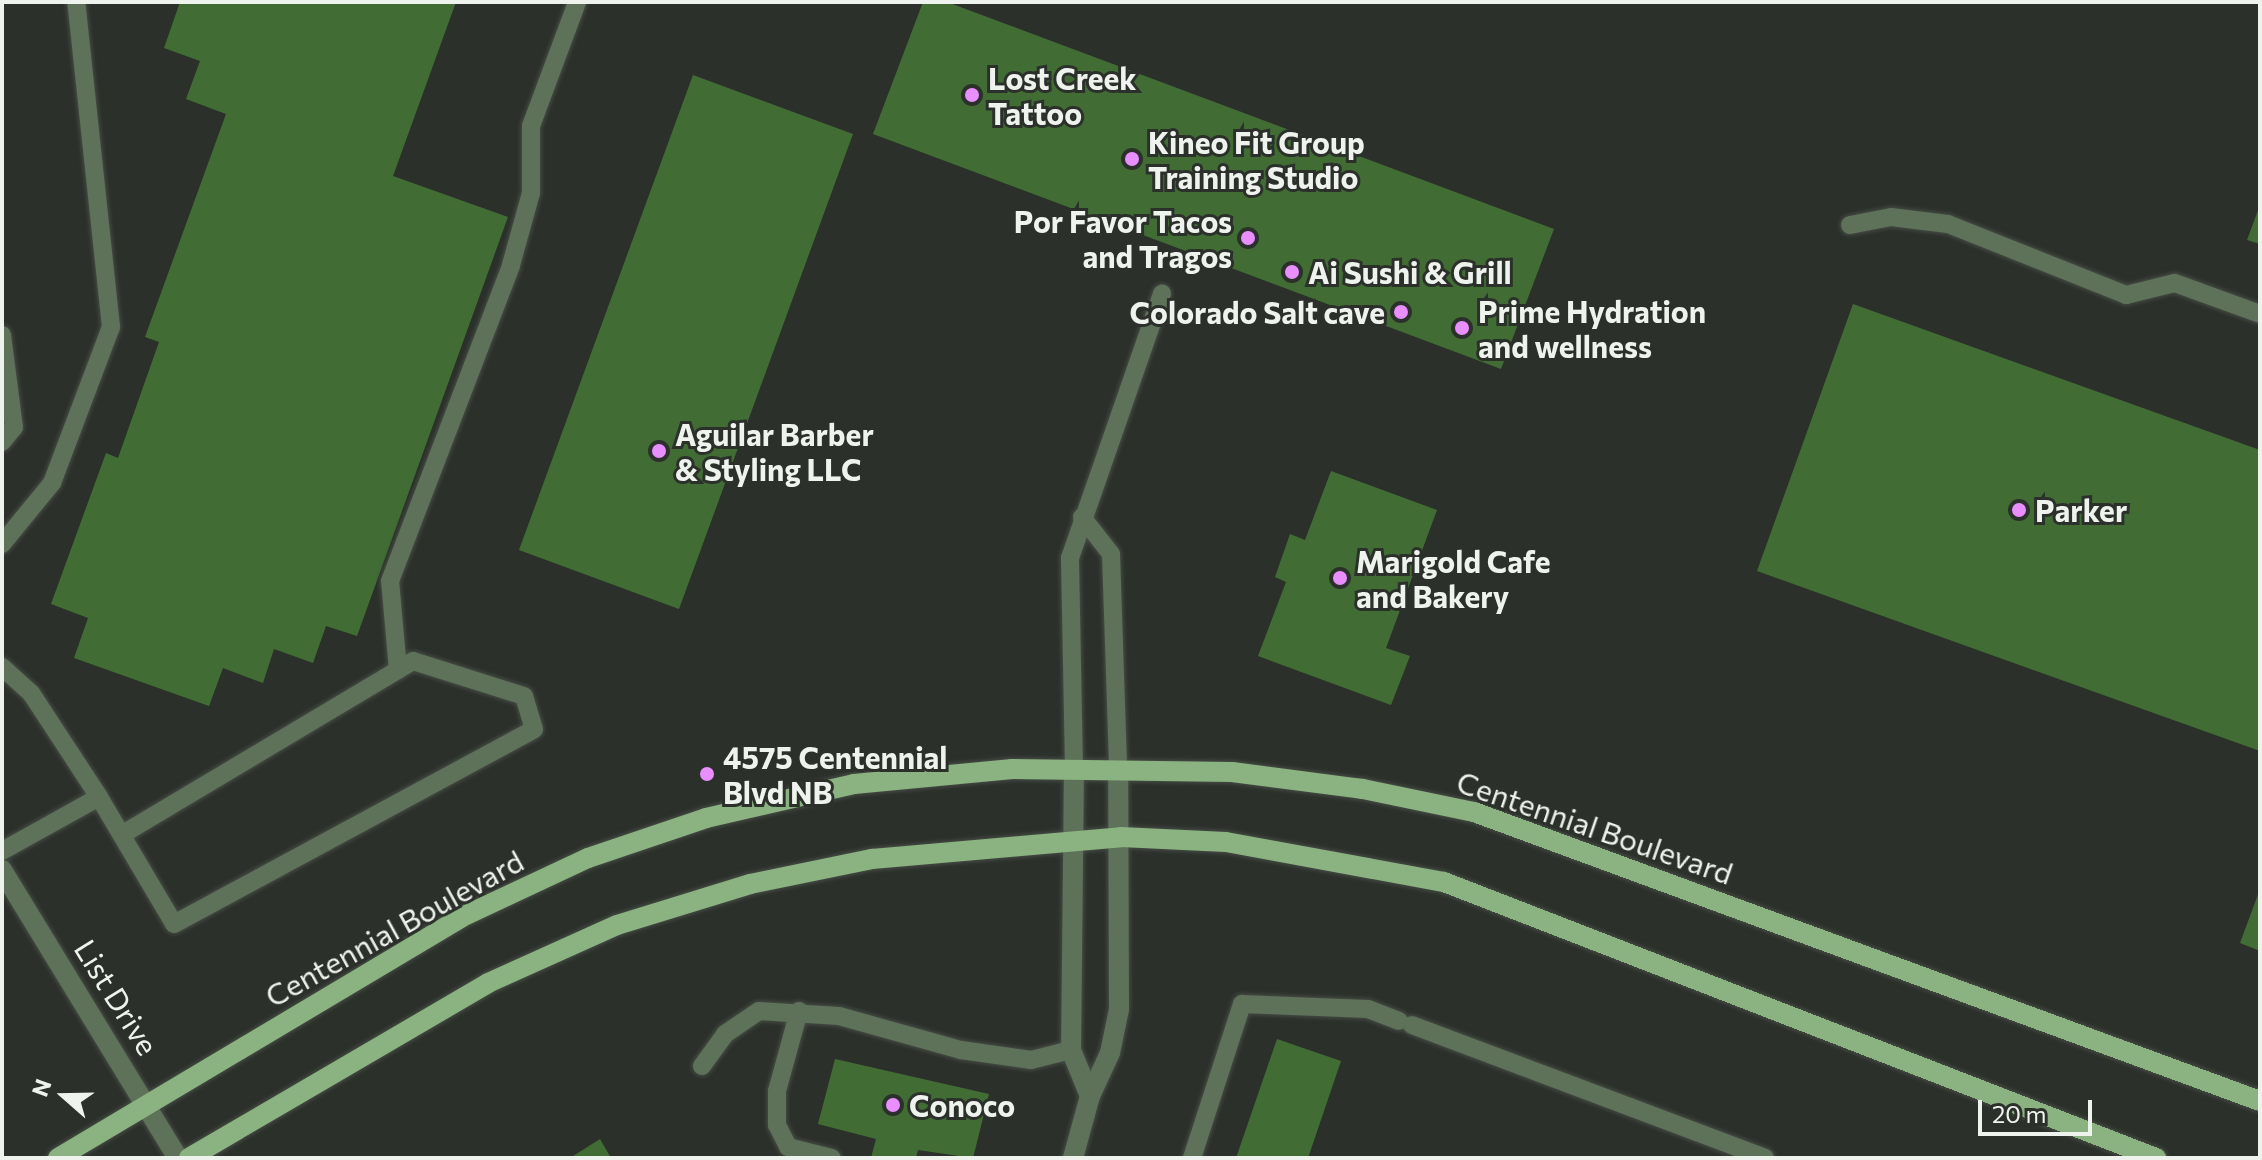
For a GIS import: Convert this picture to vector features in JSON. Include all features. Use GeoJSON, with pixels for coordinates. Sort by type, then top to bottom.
{"type":"FeatureCollection","features":[{"type":"Feature","properties":{"kind":"main road","name":"Centennial Boulevard"},"geometry":{"type":"LineString","coordinates":[[58,1158],[462,917],[588,858],[706,818],[854,784],[1074,768],[1232,772],[1363,789],[1474,812],[2260,1101]]}},
{"type":"Feature","properties":{"kind":"main road"},"geometry":{"type":"LineString","coordinates":[[189,1158],[488,983],[617,925],[750,884],[872,859],[1121,837],[1226,842],[1444,882],[2156,1158]]}},
{"type":"Feature","properties":{"kind":"street"},"geometry":{"type":"LineString","coordinates":[[1073,1158],[1090,1096],[1110,1053],[1119,1009],[1121,837],[1118,767]]}},
{"type":"Feature","properties":{"kind":"street"},"geometry":{"type":"LineString","coordinates":[[1074,768],[1071,1050],[1090,1096]]}},
{"type":"Feature","properties":{"kind":"street","name":"List Drive"},"geometry":{"type":"LineString","coordinates":[[2,870],[148,1103],[178,1158]]}},
{"type":"Feature","properties":{"kind":"lane"},"geometry":{"type":"LineString","coordinates":[[2,544],[52,483],[111,327],[76,2]]}},
{"type":"Feature","properties":{"kind":"lane"},"geometry":{"type":"LineString","coordinates":[[398,670],[390,581],[511,265],[531,193],[531,126],[577,2]]}},
{"type":"Feature","properties":{"kind":"lane"},"geometry":{"type":"LineString","coordinates":[[1850,225],[1891,217],[1948,224],[2126,295],[2175,283],[2260,314]]}},
{"type":"Feature","properties":{"kind":"lane"},"geometry":{"type":"LineString","coordinates":[[1074,768],[1070,558],[1162,294]]}},
{"type":"Feature","properties":{"kind":"lane"},"geometry":{"type":"LineString","coordinates":[[2,335],[14,427],[2,442]]}},
{"type":"Feature","properties":{"kind":"lane"},"geometry":{"type":"LineString","coordinates":[[1082,517],[1111,554],[1118,767]]}},
{"type":"Feature","properties":{"kind":"lane"},"geometry":{"type":"LineString","coordinates":[[2,667],[31,693],[123,834],[174,924],[534,729],[524,696],[413,661],[123,834]]}},
{"type":"Feature","properties":{"kind":"lane"},"geometry":{"type":"LineString","coordinates":[[2,851],[99,797]]}},
{"type":"Feature","properties":{"kind":"lane"},"geometry":{"type":"LineString","coordinates":[[1192,1158],[1242,1004],[1368,1009],[1765,1158]]}},
{"type":"Feature","properties":{"kind":"lane"},"geometry":{"type":"LineString","coordinates":[[702,1066],[725,1034],[759,1011],[799,1011],[839,1016],[961,1050],[1031,1060],[1071,1050]]}},
{"type":"Feature","properties":{"kind":"lane"},"geometry":{"type":"LineString","coordinates":[[799,1011],[777,1091],[777,1125],[788,1147],[832,1158]]}},
{"type":"Feature","properties":{"kind":"building"},"geometry":{"type":"Polygon","coordinates":[[[180,2],[456,2],[393,176],[508,217],[357,636],[326,626],[313,663],[274,649],[263,683],[223,668],[209,706],[74,658],[88,618],[51,604],[106,453],[118,458],[159,342],[145,337],[226,114],[186,99],[200,61],[164,48],[180,2]]]}},
{"type":"Feature","properties":{"kind":"building"},"geometry":{"type":"Polygon","coordinates":[[[923,2],[947,2],[1554,229],[1501,369],[873,134],[923,2]]]}},
{"type":"Feature","properties":{"kind":"building"},"geometry":{"type":"Polygon","coordinates":[[[693,75],[853,134],[679,609],[519,550],[693,75]]]}},
{"type":"Feature","properties":{"kind":"building"},"geometry":{"type":"Polygon","coordinates":[[[2260,205],[2260,244],[2247,240],[2260,205]]]}},
{"type":"Feature","properties":{"kind":"building","name":"Parker"},"geometry":{"type":"Polygon","coordinates":[[[1853,304],[2260,450],[2260,751],[1757,571],[1853,304]]]}},
{"type":"Feature","properties":{"kind":"building"},"geometry":{"type":"Polygon","coordinates":[[[1331,471],[1437,510],[1386,648],[1410,656],[1391,705],[1258,656],[1286,582],[1275,577],[1290,534],[1305,540],[1331,471]]]}},
{"type":"Feature","properties":{"kind":"building"},"geometry":{"type":"Polygon","coordinates":[[[2260,889],[2260,951],[2240,943],[2260,889]]]}},
{"type":"Feature","properties":{"kind":"building"},"geometry":{"type":"Polygon","coordinates":[[[1277,1039],[1341,1061],[1308,1158],[1236,1158],[1277,1039]]]}},
{"type":"Feature","properties":{"kind":"building"},"geometry":{"type":"Polygon","coordinates":[[[835,1059],[989,1094],[973,1158],[918,1150],[916,1158],[871,1158],[876,1139],[818,1124],[835,1059]]]}},
{"type":"Feature","properties":{"kind":"building"},"geometry":{"type":"Polygon","coordinates":[[[600,1139],[611,1158],[570,1158],[600,1139]]]}},
{"type":"Feature","properties":{"kind":"place","name":"Lost Creek Tattoo"},"geometry":{"type":"Point","coordinates":[972,95]}},
{"type":"Feature","properties":{"kind":"place","name":"Kineo Fit Group Training Studio"},"geometry":{"type":"Point","coordinates":[1132,159]}},
{"type":"Feature","properties":{"kind":"place","name":"Por Favor Tacos and Tragos"},"geometry":{"type":"Point","coordinates":[1248,238]}},
{"type":"Feature","properties":{"kind":"place","name":"Ai Sushi & Grill"},"geometry":{"type":"Point","coordinates":[1292,272]}},
{"type":"Feature","properties":{"kind":"place","name":"Colorado Salt cave"},"geometry":{"type":"Point","coordinates":[1401,312]}},
{"type":"Feature","properties":{"kind":"place","name":"Prime Hydration and wellness"},"geometry":{"type":"Point","coordinates":[1462,328]}},
{"type":"Feature","properties":{"kind":"place","name":"Aguilar Barber & Styling LLC"},"geometry":{"type":"Point","coordinates":[659,451]}},
{"type":"Feature","properties":{"kind":"place","name":"Parker"},"geometry":{"type":"Point","coordinates":[2019,510]}},
{"type":"Feature","properties":{"kind":"place","name":"Marigold Cafe and Bakery"},"geometry":{"type":"Point","coordinates":[1340,578]}},
{"type":"Feature","properties":{"kind":"place","name":"4575 Centennial Blvd NB"},"geometry":{"type":"Point","coordinates":[707,774]}},
{"type":"Feature","properties":{"kind":"place","name":"Conoco"},"geometry":{"type":"Point","coordinates":[893,1105]}}]}
